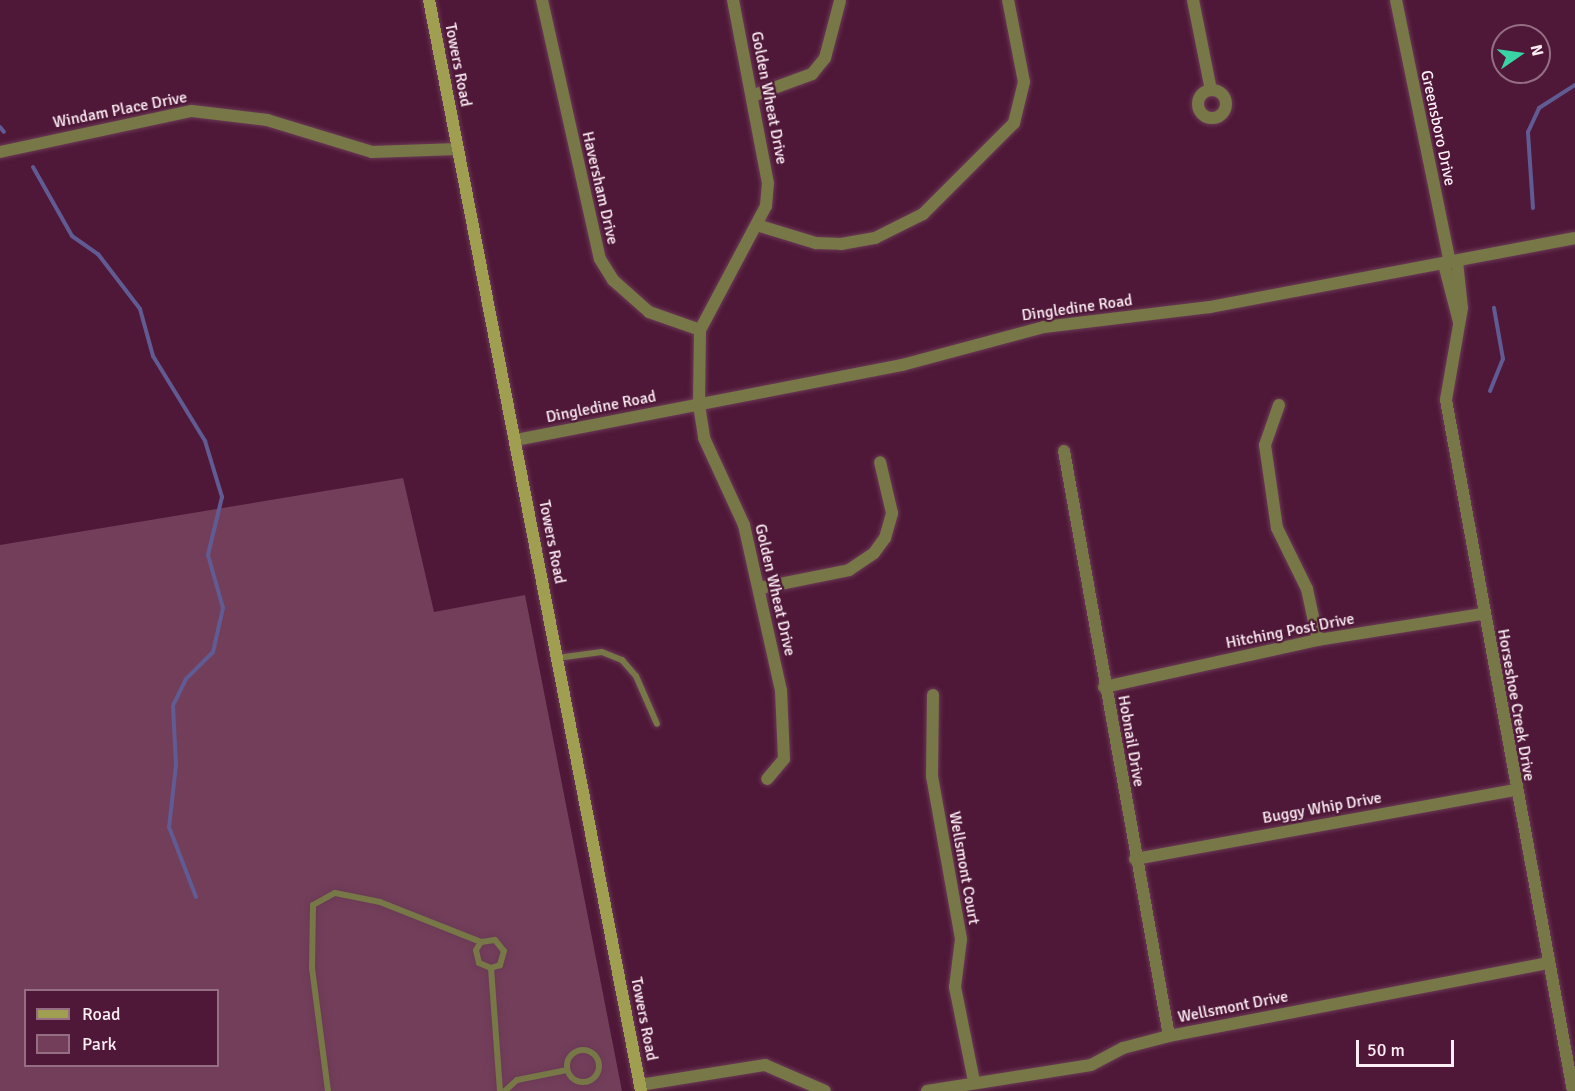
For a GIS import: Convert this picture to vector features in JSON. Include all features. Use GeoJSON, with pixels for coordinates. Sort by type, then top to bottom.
{"type":"FeatureCollection","features":[{"type":"Feature","properties":{"kind":"main road","name":"Towers Road"},"geometry":{"type":"LineString","coordinates":[[429,0],[640,1088]]}},
{"type":"Feature","properties":{"kind":"street","name":"Haversham Drive"},"geometry":{"type":"LineString","coordinates":[[542,0],[600,259],[613,280],[649,312],[700,330]]}},
{"type":"Feature","properties":{"kind":"street","name":"Golden Wheat Drive"},"geometry":{"type":"LineString","coordinates":[[733,0],[768,183],[760,226],[700,330],[699,405],[704,438],[744,525],[760,588],[781,690],[784,759],[767,779]]}},
{"type":"Feature","properties":{"kind":"street"},"geometry":{"type":"LineString","coordinates":[[760,226],[816,243],[841,244],[875,238],[923,214],[1014,123],[1024,82],[1008,0]]}},
{"type":"Feature","properties":{"kind":"street"},"geometry":{"type":"LineString","coordinates":[[1193,0],[1210,90]]}},
{"type":"Feature","properties":{"kind":"street","name":"Greensboro Drive"},"geometry":{"type":"LineString","coordinates":[[1396,0],[1450,263]]}},
{"type":"Feature","properties":{"kind":"street"},"geometry":{"type":"LineString","coordinates":[[752,96],[812,74],[825,58],[840,1]]}},
{"type":"Feature","properties":{"kind":"street","name":"Windam Place Drive"},"geometry":{"type":"LineString","coordinates":[[0,152],[192,111],[267,120],[372,152],[458,149]]}},
{"type":"Feature","properties":{"kind":"street","name":"Dingledine Road"},"geometry":{"type":"LineString","coordinates":[[516,440],[902,365],[1044,327],[1210,307],[1575,238]]}},
{"type":"Feature","properties":{"kind":"street","name":"Horseshoe Creek Drive"},"geometry":{"type":"LineString","coordinates":[[1450,263],[1459,323],[1446,400],[1514,790],[1573,1091]]}},
{"type":"Feature","properties":{"kind":"street"},"geometry":{"type":"LineString","coordinates":[[1279,405],[1265,445],[1277,528],[1307,589],[1318,640]]}},
{"type":"Feature","properties":{"kind":"street","name":"Hobnail Drive"},"geometry":{"type":"LineString","coordinates":[[1064,451],[1104,687],[1169,1036]]}},
{"type":"Feature","properties":{"kind":"street"},"geometry":{"type":"LineString","coordinates":[[760,588],[849,570],[874,553],[885,538],[892,513],[880,462]]}},
{"type":"Feature","properties":{"kind":"street","name":"Hitching Post Drive"},"geometry":{"type":"LineString","coordinates":[[1104,687],[1318,640],[1483,614]]}},
{"type":"Feature","properties":{"kind":"street","name":"Wellsmont Court"},"geometry":{"type":"LineString","coordinates":[[933,695],[932,776],[961,939],[955,987],[974,1081]]}},
{"type":"Feature","properties":{"kind":"street","name":"Buggy Whip Drive"},"geometry":{"type":"LineString","coordinates":[[1135,859],[1514,790]]}},
{"type":"Feature","properties":{"kind":"street","name":"Wellsmont Drive"},"geometry":{"type":"LineString","coordinates":[[927,1091],[974,1081],[1091,1065],[1123,1048],[1169,1036],[1548,963]]}},
{"type":"Feature","properties":{"kind":"street"},"geometry":{"type":"LineString","coordinates":[[640,1088],[765,1065],[825,1091]]}},
{"type":"Feature","properties":{"kind":"lane"},"geometry":{"type":"LineString","coordinates":[[557,658],[602,652],[622,660],[636,676],[657,724]]}},
{"type":"Feature","properties":{"kind":"lane"},"geometry":{"type":"LineString","coordinates":[[328,1091],[312,968],[313,905],[335,893],[354,894],[481,942],[491,939],[503,946],[503,961],[491,968]]}},
{"type":"Feature","properties":{"kind":"lane"},"geometry":{"type":"LineString","coordinates":[[481,942],[477,959],[491,968]]}},
{"type":"Feature","properties":{"kind":"lane"},"geometry":{"type":"LineString","coordinates":[[491,968],[500,1091]]}},
{"type":"Feature","properties":{"kind":"lane"},"geometry":{"type":"LineString","coordinates":[[580,1050],[590,1051],[599,1063],[589,1081],[578,1082],[567,1070],[568,1059],[580,1050]]}},
{"type":"Feature","properties":{"kind":"lane"},"geometry":{"type":"LineString","coordinates":[[505,1091],[517,1080],[567,1070]]}},
{"type":"Feature","properties":{"kind":"green space"},"geometry":{"type":"Polygon","coordinates":[[[403,478],[434,612],[525,595],[622,1091],[0,1091],[0,545],[403,478]]]}},
{"type":"Feature","properties":{"kind":"waterway"},"geometry":{"type":"LineString","coordinates":[[1533,208],[1528,132],[1539,108],[1575,85]]}},
{"type":"Feature","properties":{"kind":"waterway"},"geometry":{"type":"LineString","coordinates":[[0,127],[4,132]]}},
{"type":"Feature","properties":{"kind":"waterway"},"geometry":{"type":"LineString","coordinates":[[33,167],[72,236],[98,254],[140,309],[153,356],[205,441],[222,497],[208,555],[223,608],[213,652],[186,679],[173,706],[176,765],[169,827],[196,897]]}},
{"type":"Feature","properties":{"kind":"waterway"},"geometry":{"type":"LineString","coordinates":[[1490,391],[1503,359],[1494,308]]}}]}
